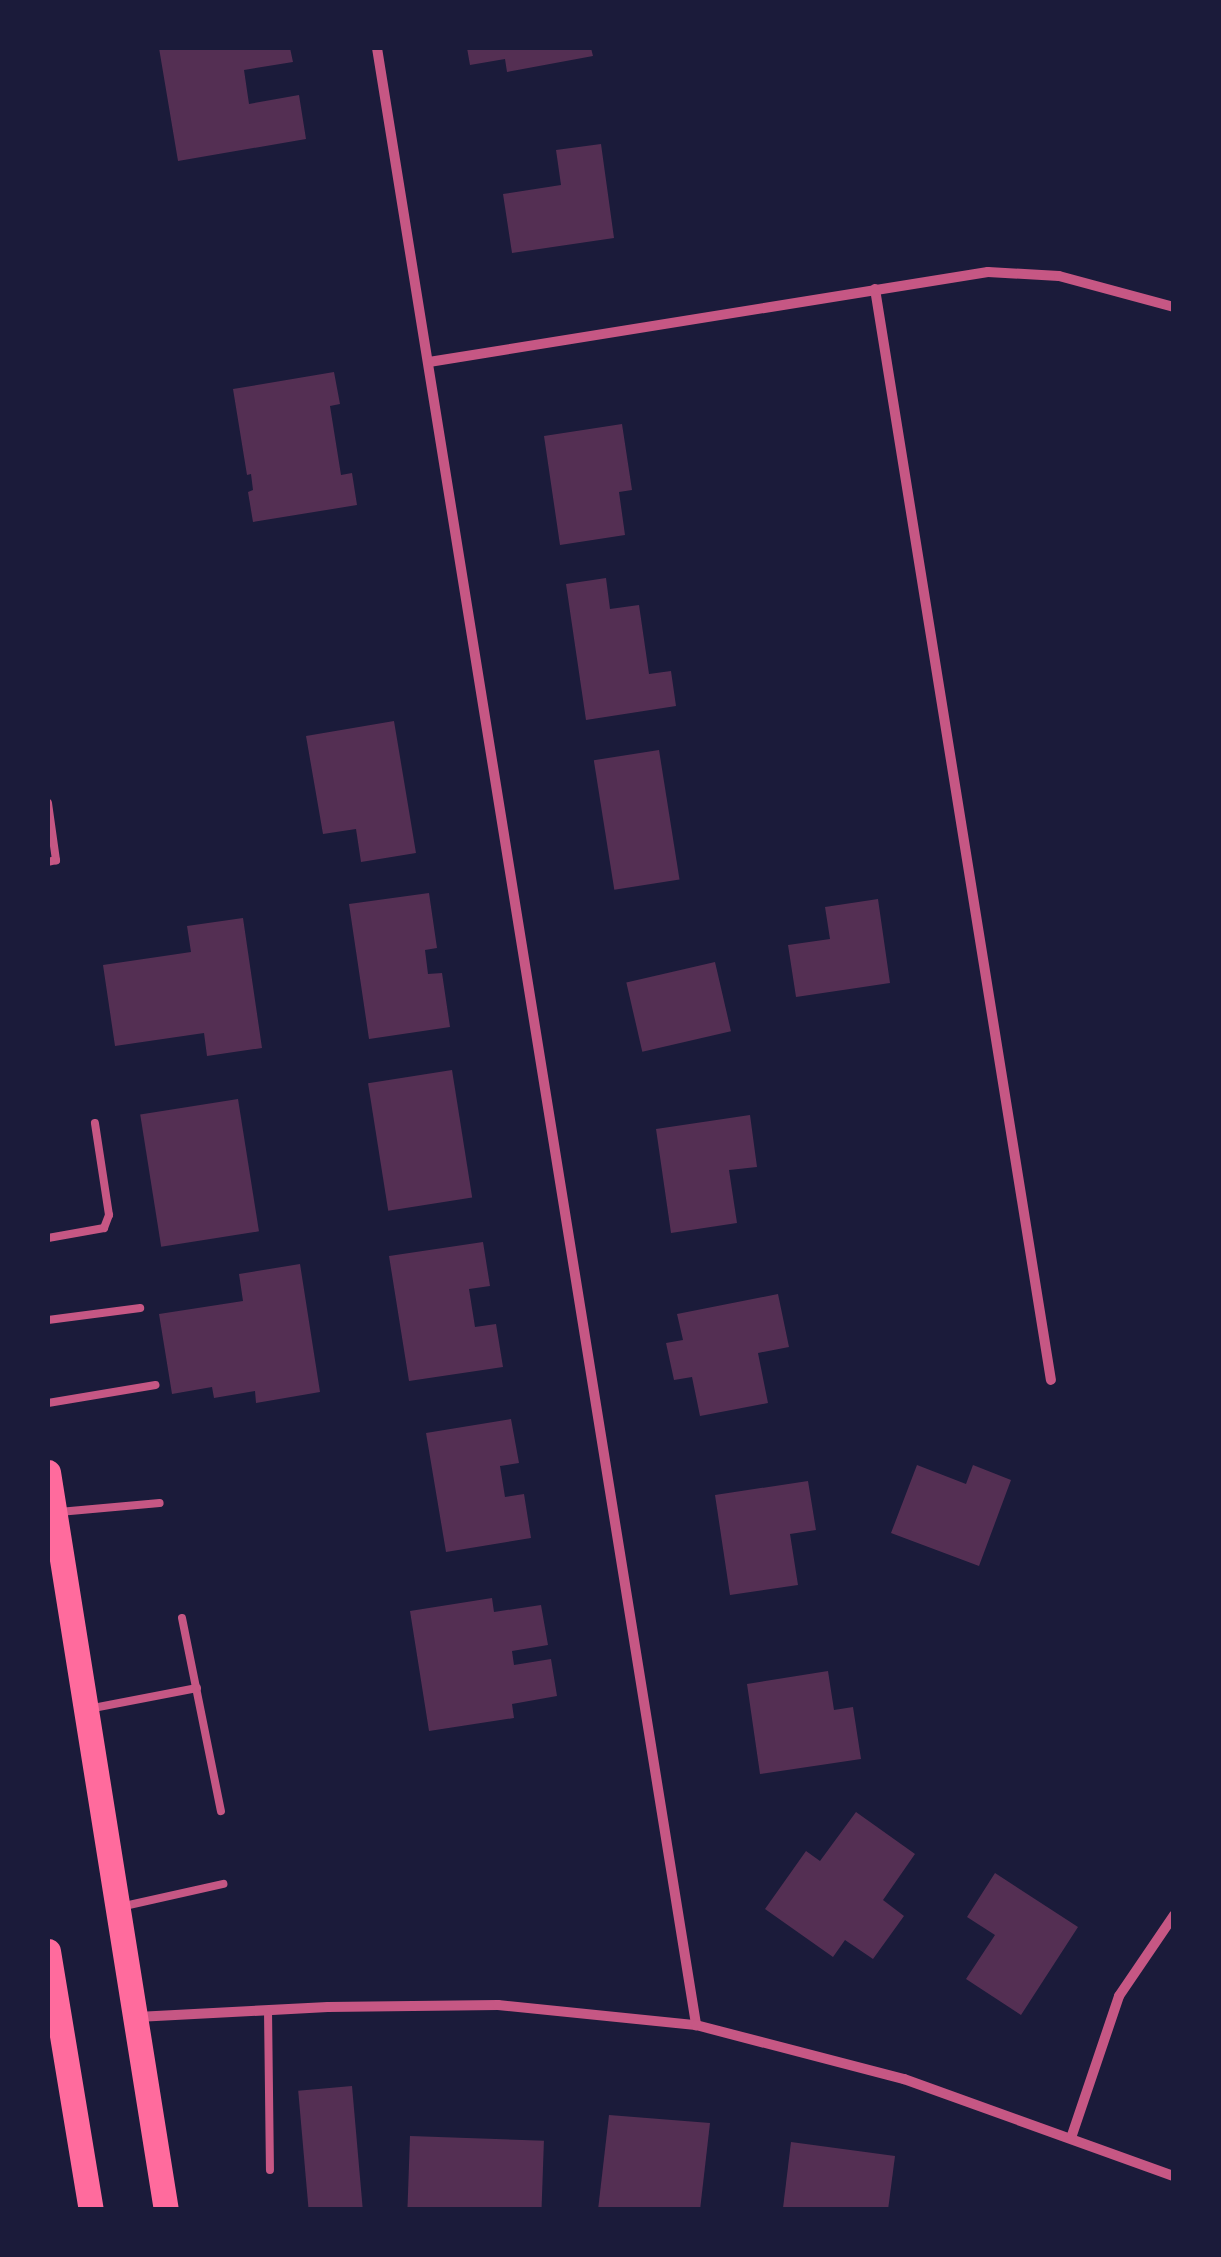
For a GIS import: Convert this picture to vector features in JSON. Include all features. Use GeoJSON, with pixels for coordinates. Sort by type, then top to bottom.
{"type":"FeatureCollection","features":[{"type":"Feature","properties":{"kind":"main road"},"geometry":{"type":"LineString","coordinates":[[48,1472],[166,2210]]}},
{"type":"Feature","properties":{"kind":"main road"},"geometry":{"type":"LineString","coordinates":[[48,1951],[91,2210]]}},
{"type":"Feature","properties":{"kind":"street"},"geometry":{"type":"LineString","coordinates":[[378,48],[696,2024]]}},
{"type":"Feature","properties":{"kind":"street"},"geometry":{"type":"LineString","coordinates":[[429,362],[875,289],[1006,273],[1059,276],[1174,307]]}},
{"type":"Feature","properties":{"kind":"street"},"geometry":{"type":"LineString","coordinates":[[875,289],[1051,1380]]}},
{"type":"Feature","properties":{"kind":"street"},"geometry":{"type":"LineString","coordinates":[[1071,2138],[1119,1996],[1174,1915]]}},
{"type":"Feature","properties":{"kind":"street"},"geometry":{"type":"LineString","coordinates":[[136,2018],[268,2010],[498,2005],[696,2024],[904,2079],[1174,2176]]}},
{"type":"Feature","properties":{"kind":"lane"},"geometry":{"type":"LineString","coordinates":[[48,803],[56,860],[48,862]]}},
{"type":"Feature","properties":{"kind":"lane"},"geometry":{"type":"LineString","coordinates":[[48,1238],[104,1228],[109,1215],[95,1123]]}},
{"type":"Feature","properties":{"kind":"lane"},"geometry":{"type":"LineString","coordinates":[[48,1320],[140,1308]]}},
{"type":"Feature","properties":{"kind":"lane"},"geometry":{"type":"LineString","coordinates":[[48,1403],[155,1385]]}},
{"type":"Feature","properties":{"kind":"lane"},"geometry":{"type":"LineString","coordinates":[[54,1512],[160,1503]]}},
{"type":"Feature","properties":{"kind":"lane"},"geometry":{"type":"LineString","coordinates":[[182,1618],[220,1811]]}},
{"type":"Feature","properties":{"kind":"lane"},"geometry":{"type":"LineString","coordinates":[[86,1710],[196,1688]]}},
{"type":"Feature","properties":{"kind":"lane"},"geometry":{"type":"LineString","coordinates":[[117,1907],[223,1884]]}},
{"type":"Feature","properties":{"kind":"lane"},"geometry":{"type":"LineString","coordinates":[[268,2010],[270,2170]]}},
{"type":"Feature","properties":{"kind":"building"},"geometry":{"type":"Polygon","coordinates":[[[159,48],[290,48],[293,62],[244,70],[249,104],[299,95],[306,139],[178,161],[159,48]]]}},
{"type":"Feature","properties":{"kind":"building"},"geometry":{"type":"Polygon","coordinates":[[[467,48],[591,48],[593,56],[507,72],[505,59],[470,65],[467,48]]]}},
{"type":"Feature","properties":{"kind":"building"},"geometry":{"type":"Polygon","coordinates":[[[601,144],[614,238],[512,253],[503,194],[561,185],[556,150],[601,144]]]}},
{"type":"Feature","properties":{"kind":"building"},"geometry":{"type":"Polygon","coordinates":[[[334,372],[340,404],[330,406],[341,475],[352,473],[357,505],[253,522],[248,492],[253,490],[251,474],[247,475],[233,389],[334,372]]]}},
{"type":"Feature","properties":{"kind":"building"},"geometry":{"type":"Polygon","coordinates":[[[622,424],[632,490],[619,492],[625,535],[560,545],[544,436],[622,424]]]}},
{"type":"Feature","properties":{"kind":"building"},"geometry":{"type":"Polygon","coordinates":[[[606,578],[610,609],[639,605],[649,674],[671,671],[676,706],[586,720],[566,584],[606,578]]]}},
{"type":"Feature","properties":{"kind":"building"},"geometry":{"type":"Polygon","coordinates":[[[394,721],[416,853],[361,862],[356,829],[323,834],[306,736],[394,721]]]}},
{"type":"Feature","properties":{"kind":"building"},"geometry":{"type":"Polygon","coordinates":[[[659,750],[679,879],[614,890],[594,760],[659,750]]]}},
{"type":"Feature","properties":{"kind":"building"},"geometry":{"type":"Polygon","coordinates":[[[429,893],[437,948],[425,950],[428,974],[442,973],[450,1027],[369,1039],[349,904],[429,893]]]}},
{"type":"Feature","properties":{"kind":"building"},"geometry":{"type":"Polygon","coordinates":[[[878,899],[890,983],[796,997],[788,945],[830,939],[825,907],[878,899]]]}},
{"type":"Feature","properties":{"kind":"building"},"geometry":{"type":"Polygon","coordinates":[[[243,918],[262,1048],[207,1056],[204,1033],[115,1046],[103,965],[191,952],[187,926],[243,918]]]}},
{"type":"Feature","properties":{"kind":"building"},"geometry":{"type":"Polygon","coordinates":[[[715,962],[731,1031],[642,1052],[626,982],[715,962]]]}},
{"type":"Feature","properties":{"kind":"building"},"geometry":{"type":"Polygon","coordinates":[[[452,1070],[472,1197],[388,1211],[368,1083],[452,1070]]]}},
{"type":"Feature","properties":{"kind":"building"},"geometry":{"type":"Polygon","coordinates":[[[238,1099],[259,1231],[161,1247],[140,1114],[238,1099]]]}},
{"type":"Feature","properties":{"kind":"building"},"geometry":{"type":"Polygon","coordinates":[[[750,1115],[757,1167],[729,1170],[737,1223],[671,1233],[656,1129],[750,1115]]]}},
{"type":"Feature","properties":{"kind":"building"},"geometry":{"type":"Polygon","coordinates":[[[483,1242],[490,1286],[469,1289],[475,1327],[496,1324],[503,1367],[409,1381],[389,1256],[483,1242]]]}},
{"type":"Feature","properties":{"kind":"building"},"geometry":{"type":"Polygon","coordinates":[[[300,1264],[320,1392],[256,1403],[255,1391],[214,1398],[212,1387],[172,1394],[159,1314],[243,1301],[239,1274],[300,1264]]]}},
{"type":"Feature","properties":{"kind":"building"},"geometry":{"type":"Polygon","coordinates":[[[778,1294],[789,1347],[758,1353],[768,1403],[700,1416],[692,1377],[674,1380],[666,1343],[683,1340],[677,1314],[778,1294]]]}},
{"type":"Feature","properties":{"kind":"building"},"geometry":{"type":"Polygon","coordinates":[[[511,1419],[519,1463],[500,1466],[505,1497],[524,1494],[531,1538],[446,1552],[426,1433],[511,1419]]]}},
{"type":"Feature","properties":{"kind":"building"},"geometry":{"type":"Polygon","coordinates":[[[917,1465],[966,1484],[973,1465],[1011,1480],[979,1566],[891,1533],[917,1465]]]}},
{"type":"Feature","properties":{"kind":"building"},"geometry":{"type":"Polygon","coordinates":[[[808,1481],[816,1530],[790,1534],[798,1585],[730,1595],[715,1495],[808,1481]]]}},
{"type":"Feature","properties":{"kind":"building"},"geometry":{"type":"Polygon","coordinates":[[[492,1598],[494,1612],[541,1605],[548,1645],[512,1651],[514,1665],[551,1659],[557,1696],[512,1704],[514,1718],[429,1731],[410,1611],[492,1598]]]}},
{"type":"Feature","properties":{"kind":"building"},"geometry":{"type":"Polygon","coordinates":[[[828,1671],[834,1710],[853,1707],[861,1759],[760,1774],[747,1684],[828,1671]]]}},
{"type":"Feature","properties":{"kind":"building"},"geometry":{"type":"Polygon","coordinates":[[[856,1812],[915,1854],[883,1900],[904,1916],[873,1959],[845,1940],[833,1957],[765,1909],[806,1851],[820,1861],[856,1812]]]}},
{"type":"Feature","properties":{"kind":"building"},"geometry":{"type":"Polygon","coordinates":[[[995,1873],[1078,1927],[1021,2015],[966,1979],[995,1935],[967,1917],[995,1873]]]}},
{"type":"Feature","properties":{"kind":"building"},"geometry":{"type":"Polygon","coordinates":[[[352,2086],[363,2210],[309,2210],[298,2091],[352,2086]]]}},
{"type":"Feature","properties":{"kind":"building"},"geometry":{"type":"Polygon","coordinates":[[[609,2115],[710,2123],[700,2210],[598,2210],[609,2115]]]}},
{"type":"Feature","properties":{"kind":"building"},"geometry":{"type":"Polygon","coordinates":[[[410,2136],[544,2141],[541,2210],[407,2208],[410,2136]]]}},
{"type":"Feature","properties":{"kind":"building"},"geometry":{"type":"Polygon","coordinates":[[[791,2142],[895,2156],[888,2210],[783,2208],[791,2142]]]}}]}
